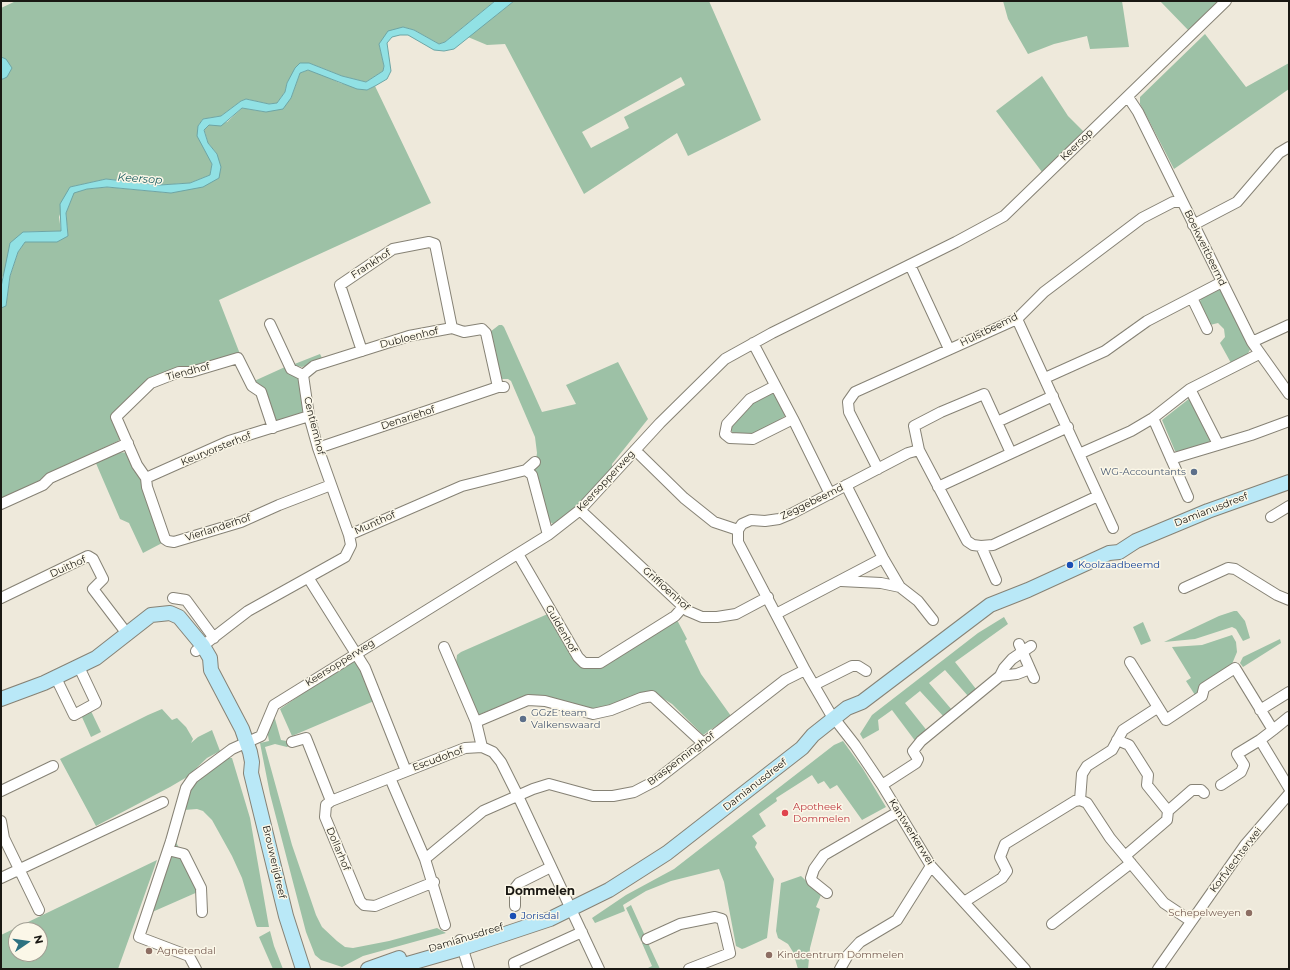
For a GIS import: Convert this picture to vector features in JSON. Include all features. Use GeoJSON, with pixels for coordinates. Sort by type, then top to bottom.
{"type":"FeatureCollection","features":[{"type":"Feature","properties":{"kind":"street","name":"Keersop"},"geometry":{"type":"LineString","coordinates":[[910,265],[1004,216],[1226,1]]}},
{"type":"Feature","properties":{"kind":"street","name":"Boekweitbeemd"},"geometry":{"type":"LineString","coordinates":[[1128,97],[1138,112],[1252,342],[1259,354],[1289,394]]}},
{"type":"Feature","properties":{"kind":"street"},"geometry":{"type":"LineString","coordinates":[[1193,225],[1237,202],[1279,153],[1289,147]]}},
{"type":"Feature","properties":{"kind":"street","name":"Hulstbeemd"},"geometry":{"type":"LineString","coordinates":[[878,469],[849,412],[848,402],[855,392],[1017,318],[1044,292],[1142,218],[1173,202],[1182,202]]}},
{"type":"Feature","properties":{"kind":"street","name":"Frankhof"},"geometry":{"type":"LineString","coordinates":[[362,351],[340,285],[393,250],[429,242],[435,244],[452,328]]}},
{"type":"Feature","properties":{"kind":"street","name":"Keersopperweg"},"geometry":{"type":"LineString","coordinates":[[196,969],[189,956],[139,937],[168,850],[186,788],[193,778],[207,766],[243,744],[261,736],[274,705],[548,535],[580,510],[687,396],[726,359],[753,343],[910,265]]}},
{"type":"Feature","properties":{"kind":"street"},"geometry":{"type":"LineString","coordinates":[[910,265],[949,349]]}},
{"type":"Feature","properties":{"kind":"street"},"geometry":{"type":"LineString","coordinates":[[1045,378],[1105,351],[1147,321],[1222,282]]}},
{"type":"Feature","properties":{"kind":"street"},"geometry":{"type":"LineString","coordinates":[[1192,298],[1207,329]]}},
{"type":"Feature","properties":{"kind":"street"},"geometry":{"type":"LineString","coordinates":[[1017,318],[1113,528]]}},
{"type":"Feature","properties":{"kind":"street"},"geometry":{"type":"LineString","coordinates":[[270,324],[291,369],[303,375]]}},
{"type":"Feature","properties":{"kind":"street"},"geometry":{"type":"LineString","coordinates":[[1252,342],[1289,325]]}},
{"type":"Feature","properties":{"kind":"street","name":"Dubloenhof"},"geometry":{"type":"LineString","coordinates":[[303,375],[314,366],[409,336],[452,328],[464,332],[482,328],[486,333],[501,387]]}},
{"type":"Feature","properties":{"kind":"street"},"geometry":{"type":"LineString","coordinates":[[753,343],[830,494]]}},
{"type":"Feature","properties":{"kind":"street"},"geometry":{"type":"LineString","coordinates":[[1079,454],[1131,431],[1153,418],[1190,389],[1259,354]]}},
{"type":"Feature","properties":{"kind":"street","name":"Tiendhof"},"geometry":{"type":"LineString","coordinates":[[146,478],[137,465],[116,417],[150,383],[179,372],[191,372],[238,358],[252,386],[262,392],[273,428]]}},
{"type":"Feature","properties":{"kind":"street","name":"Centiemhof"},"geometry":{"type":"LineString","coordinates":[[303,375],[309,416],[318,448],[349,535]]}},
{"type":"Feature","properties":{"kind":"street"},"geometry":{"type":"LineString","coordinates":[[775,386],[750,399],[727,424],[725,434],[730,438],[753,439],[793,419]]}},
{"type":"Feature","properties":{"kind":"street","name":"Denariehof"},"geometry":{"type":"LineString","coordinates":[[318,448],[501,387]]}},
{"type":"Feature","properties":{"kind":"street"},"geometry":{"type":"LineString","coordinates":[[1190,389],[1218,444]]}},
{"type":"Feature","properties":{"kind":"street"},"geometry":{"type":"LineString","coordinates":[[1011,453],[984,394],[914,426],[919,450],[967,541],[981,546],[993,545],[1098,496]]}},
{"type":"Feature","properties":{"kind":"street"},"geometry":{"type":"LineString","coordinates":[[997,422],[1053,396]]}},
{"type":"Feature","properties":{"kind":"street","name":"Keurvorsterhof"},"geometry":{"type":"LineString","coordinates":[[146,478],[229,441],[309,416]]}},
{"type":"Feature","properties":{"kind":"street"},"geometry":{"type":"LineString","coordinates":[[1153,418],[1188,497]]}},
{"type":"Feature","properties":{"kind":"street"},"geometry":{"type":"LineString","coordinates":[[1172,459],[1251,435],[1289,421]]}},
{"type":"Feature","properties":{"kind":"street"},"geometry":{"type":"LineString","coordinates":[[938,487],[1068,427]]}},
{"type":"Feature","properties":{"kind":"street"},"geometry":{"type":"LineString","coordinates":[[1,504],[43,485],[50,478],[128,443]]}},
{"type":"Feature","properties":{"kind":"street"},"geometry":{"type":"LineString","coordinates":[[635,450],[684,498],[714,522],[738,530]]}},
{"type":"Feature","properties":{"kind":"street","name":"Zeggebeemd"},"geometry":{"type":"LineString","coordinates":[[738,530],[742,524],[751,520],[765,521],[779,519],[830,494],[908,452],[919,450]]}},
{"type":"Feature","properties":{"kind":"street"},"geometry":{"type":"LineString","coordinates":[[535,462],[526,470],[532,475],[548,535]]}},
{"type":"Feature","properties":{"kind":"street","name":"Munthof"},"geometry":{"type":"LineString","coordinates":[[199,648],[248,611],[309,579],[346,557],[351,545],[349,535],[442,493],[462,486],[526,470]]}},
{"type":"Feature","properties":{"kind":"street","name":"Vierlanderhof"},"geometry":{"type":"LineString","coordinates":[[146,478],[147,486],[164,539],[174,542],[241,522],[279,505],[331,485]]}},
{"type":"Feature","properties":{"kind":"street","name":"Damianusdreef"},"geometry":{"type":"LineString","coordinates":[[368,969],[550,919],[570,905],[609,890],[667,853],[802,748],[817,741],[837,721],[851,716],[862,702],[990,605],[1028,590],[1109,553],[1120,544],[1136,541],[1215,508],[1288,483]]}},
{"type":"Feature","properties":{"kind":"street"},"geometry":{"type":"LineString","coordinates":[[846,485],[883,558],[900,587],[918,601],[933,620]]}},
{"type":"Feature","properties":{"kind":"street"},"geometry":{"type":"LineString","coordinates":[[1271,517],[1289,506]]}},
{"type":"Feature","properties":{"kind":"street","name":"Griffioenhof"},"geometry":{"type":"LineString","coordinates":[[580,510],[683,607],[702,617],[717,617],[736,614],[768,597]]}},
{"type":"Feature","properties":{"kind":"street","name":"Kantwerkerwei"},"geometry":{"type":"LineString","coordinates":[[738,530],[738,542],[805,670],[837,721],[882,785],[931,866],[1025,969]]}},
{"type":"Feature","properties":{"kind":"street"},"geometry":{"type":"LineString","coordinates":[[981,546],[996,580]]}},
{"type":"Feature","properties":{"kind":"street","name":"Guldenhof"},"geometry":{"type":"LineString","coordinates":[[518,554],[578,657],[584,663],[600,663],[674,616],[683,607]]}},
{"type":"Feature","properties":{"kind":"street","name":"Duithof"},"geometry":{"type":"LineString","coordinates":[[1,598],[88,556],[93,559],[102,580],[93,589],[128,635]]}},
{"type":"Feature","properties":{"kind":"street"},"geometry":{"type":"LineString","coordinates":[[776,614],[883,558]]}},
{"type":"Feature","properties":{"kind":"street"},"geometry":{"type":"LineString","coordinates":[[1184,588],[1228,568],[1235,569],[1276,594],[1289,600]]}},
{"type":"Feature","properties":{"kind":"street"},"geometry":{"type":"LineString","coordinates":[[309,579],[365,668],[406,771]]}},
{"type":"Feature","properties":{"kind":"street"},"geometry":{"type":"LineString","coordinates":[[839,581],[865,581],[900,587]]}},
{"type":"Feature","properties":{"kind":"street"},"geometry":{"type":"LineString","coordinates":[[173,598],[186,600],[214,638]]}},
{"type":"Feature","properties":{"kind":"street","name":"Brouwerijdreef"},"geometry":{"type":"LineString","coordinates":[[1,699],[56,678],[79,667],[96,658],[128,635],[159,621],[169,621],[179,628],[199,648],[203,663],[211,670],[231,709],[243,744],[244,764],[251,773],[286,916],[303,969]]}},
{"type":"Feature","properties":{"kind":"street"},"geometry":{"type":"LineString","coordinates":[[444,647],[476,722],[482,747],[493,752],[501,762],[599,969]]}},
{"type":"Feature","properties":{"kind":"street"},"geometry":{"type":"LineString","coordinates":[[882,785],[916,763],[918,758],[913,751],[921,741],[1000,676],[1004,668],[1024,647],[1032,673],[1000,676]]}},
{"type":"Feature","properties":{"kind":"street"},"geometry":{"type":"LineString","coordinates":[[1130,662],[1157,708],[1166,720],[1202,696],[1204,688],[1235,668],[1273,730]]}},
{"type":"Feature","properties":{"kind":"street"},"geometry":{"type":"LineString","coordinates":[[814,685],[852,666],[858,666],[866,670]]}},
{"type":"Feature","properties":{"kind":"street"},"geometry":{"type":"LineString","coordinates":[[56,678],[74,715],[96,703],[79,667]]}},
{"type":"Feature","properties":{"kind":"street","name":"Braspenninghof"},"geometry":{"type":"LineString","coordinates":[[425,859],[483,811],[549,784],[593,796],[613,796],[634,792],[655,782],[785,680],[805,670]]}},
{"type":"Feature","properties":{"kind":"street"},"geometry":{"type":"LineString","coordinates":[[1260,710],[1289,692]]}},
{"type":"Feature","properties":{"kind":"street"},"geometry":{"type":"LineString","coordinates":[[476,722],[528,700],[544,701],[593,714],[611,710],[640,698],[652,696],[703,743]]}},
{"type":"Feature","properties":{"kind":"street"},"geometry":{"type":"LineString","coordinates":[[1080,800],[1082,774],[1087,766],[1112,750],[1123,730],[1157,708]]}},
{"type":"Feature","properties":{"kind":"street"},"geometry":{"type":"LineString","coordinates":[[1221,785],[1241,772],[1244,764],[1237,754],[1260,740],[1289,717]]}},
{"type":"Feature","properties":{"kind":"street"},"geometry":{"type":"LineString","coordinates":[[292,742],[306,738],[331,801]]}},
{"type":"Feature","properties":{"kind":"street"},"geometry":{"type":"LineString","coordinates":[[1117,740],[1129,744],[1148,775],[1147,785],[1168,811]]}},
{"type":"Feature","properties":{"kind":"street"},"geometry":{"type":"LineString","coordinates":[[1260,740],[1289,788]]}},
{"type":"Feature","properties":{"kind":"street","name":"Escudohof"},"geometry":{"type":"LineString","coordinates":[[331,801],[465,748],[482,747]]}},
{"type":"Feature","properties":{"kind":"street"},"geometry":{"type":"LineString","coordinates":[[1,791],[52,766]]}},
{"type":"Feature","properties":{"kind":"street"},"geometry":{"type":"LineString","coordinates":[[390,778],[434,882],[445,924]]}},
{"type":"Feature","properties":{"kind":"street"},"geometry":{"type":"LineString","coordinates":[[1052,924],[1128,860],[1167,820],[1170,807],[1192,790],[1201,790],[1204,793]]}},
{"type":"Feature","properties":{"kind":"street"},"geometry":{"type":"LineString","coordinates":[[964,902],[1002,878],[1007,871],[1000,857],[1005,844],[1075,801],[1080,800],[1086,803],[1110,838],[1164,903],[1191,921]]}},
{"type":"Feature","properties":{"kind":"street","name":"Dollarhof"},"geometry":{"type":"LineString","coordinates":[[331,801],[326,805],[325,817],[360,901],[364,905],[375,906],[434,882]]}},
{"type":"Feature","properties":{"kind":"street","name":"Korfvlechterwei"},"geometry":{"type":"LineString","coordinates":[[1158,969],[1244,845],[1287,801]]}},
{"type":"Feature","properties":{"kind":"street"},"geometry":{"type":"LineString","coordinates":[[1,878],[163,802]]}},
{"type":"Feature","properties":{"kind":"street"},"geometry":{"type":"LineString","coordinates":[[827,893],[812,881],[811,878],[814,869],[824,855],[898,812]]}},
{"type":"Feature","properties":{"kind":"street"},"geometry":{"type":"LineString","coordinates":[[1,821],[4,838],[14,860],[21,869],[39,910]]}},
{"type":"Feature","properties":{"kind":"street"},"geometry":{"type":"LineString","coordinates":[[168,850],[184,854],[201,888],[202,912]]}},
{"type":"Feature","properties":{"kind":"street"},"geometry":{"type":"LineString","coordinates":[[840,969],[848,955],[860,942],[897,920],[931,866]]}},
{"type":"Feature","properties":{"kind":"street"},"geometry":{"type":"LineString","coordinates":[[515,906],[515,888],[519,883],[551,867]]}},
{"type":"Feature","properties":{"kind":"street"},"geometry":{"type":"LineString","coordinates":[[647,939],[680,924],[715,917],[722,919],[730,953],[689,969]]}},
{"type":"Feature","properties":{"kind":"street"},"geometry":{"type":"LineString","coordinates":[[515,969],[514,963],[582,932]]}},
{"type":"Feature","properties":{"kind":"street"},"geometry":{"type":"LineString","coordinates":[[461,944],[469,969]]}},
{"type":"Feature","properties":{"kind":"street","name":"Damianusdreef"},"geometry":{"type":"LineString","coordinates":[[390,969],[461,944]]}},
{"type":"Feature","properties":{"kind":"street","name":"Brouwerijdreef"},"geometry":{"type":"LineString","coordinates":[[298,951],[312,969]]}},
{"type":"Feature","properties":{"kind":"green space"},"geometry":{"type":"Polygon","coordinates":[[[16,1],[495,1],[445,42],[439,44],[414,30],[403,27],[379,44],[384,66],[383,71],[366,82],[342,76],[309,63],[300,63],[287,83],[285,92],[277,103],[269,104],[246,99],[221,116],[203,119],[198,126],[212,164],[210,175],[190,183],[160,185],[106,179],[70,187],[59,217],[61,231],[23,232],[2,278],[1,287],[1,79],[3,79],[6,59],[1,57],[1,8],[16,1]]]}},
{"type":"Feature","properties":{"kind":"green space"},"geometry":{"type":"Polygon","coordinates":[[[514,1],[709,1],[761,120],[688,156],[677,133],[584,194],[505,44],[487,45],[468,37],[514,1]],[[681,77],[582,132],[591,148],[629,128],[624,117],[685,85],[681,77]]]}},
{"type":"Feature","properties":{"kind":"green space"},"geometry":{"type":"Polygon","coordinates":[[[1003,1],[1122,1],[1129,47],[1090,49],[1087,36],[1054,44],[1028,54],[1008,19],[1003,1]]]}},
{"type":"Feature","properties":{"kind":"green space"},"geometry":{"type":"Polygon","coordinates":[[[1160,1],[1219,1],[1190,32],[1160,1]]]}},
{"type":"Feature","properties":{"kind":"green space"},"geometry":{"type":"Polygon","coordinates":[[[1205,34],[1246,87],[1289,63],[1289,89],[1174,169],[1140,104],[1140,97],[1205,34]]]}},
{"type":"Feature","properties":{"kind":"green space"},"geometry":{"type":"Polygon","coordinates":[[[308,70],[340,83],[367,90],[375,86],[431,203],[219,300],[240,354],[187,370],[179,369],[112,415],[120,439],[118,441],[44,476],[43,480],[1,501],[1,308],[6,306],[10,276],[18,252],[25,241],[42,242],[68,236],[66,213],[73,193],[78,191],[107,187],[171,193],[219,178],[217,154],[208,143],[204,129],[209,125],[227,122],[242,108],[266,112],[291,98],[300,73],[308,70]]]}},
{"type":"Feature","properties":{"kind":"green space"},"geometry":{"type":"Polygon","coordinates":[[[1042,76],[1068,116],[1084,132],[1042,172],[996,111],[1042,76]]]}},
{"type":"Feature","properties":{"kind":"green space"},"geometry":{"type":"Polygon","coordinates":[[[1219,289],[1222,290],[1251,348],[1247,355],[1231,363],[1220,343],[1225,337],[1224,329],[1218,323],[1210,325],[1199,303],[1202,297],[1219,289]]]}},
{"type":"Feature","properties":{"kind":"green space"},"geometry":{"type":"Polygon","coordinates":[[[499,325],[504,327],[542,412],[576,404],[566,385],[618,362],[648,419],[612,464],[612,468],[605,478],[570,514],[553,524],[549,521],[534,472],[537,453],[535,437],[511,381],[508,379],[501,379],[490,332],[499,325]]]}},
{"type":"Feature","properties":{"kind":"green space"},"geometry":{"type":"Polygon","coordinates":[[[320,354],[323,360],[302,367],[292,365],[320,354]]]}},
{"type":"Feature","properties":{"kind":"green space"},"geometry":{"type":"Polygon","coordinates":[[[285,367],[300,379],[304,413],[278,423],[252,382],[285,367]]]}},
{"type":"Feature","properties":{"kind":"green space"},"geometry":{"type":"Polygon","coordinates":[[[773,391],[787,415],[754,435],[734,435],[730,428],[736,421],[753,403],[773,391]]]}},
{"type":"Feature","properties":{"kind":"green space"},"geometry":{"type":"Polygon","coordinates":[[[1190,398],[1209,435],[1210,441],[1178,452],[1175,451],[1162,420],[1190,398]]]}},
{"type":"Feature","properties":{"kind":"green space"},"geometry":{"type":"Polygon","coordinates":[[[118,452],[129,453],[141,476],[164,542],[143,553],[129,523],[120,519],[95,461],[118,452]]]}},
{"type":"Feature","properties":{"kind":"green space"},"geometry":{"type":"Polygon","coordinates":[[[1237,611],[1245,621],[1250,638],[1243,641],[1236,629],[1232,627],[1195,639],[1164,642],[1219,616],[1237,611]]]}},
{"type":"Feature","properties":{"kind":"green space"},"geometry":{"type":"Polygon","coordinates":[[[550,613],[587,667],[676,618],[687,639],[685,641],[701,674],[731,716],[703,735],[672,704],[653,692],[613,706],[593,710],[523,697],[478,715],[456,663],[457,655],[550,613]]]}},
{"type":"Feature","properties":{"kind":"green space"},"geometry":{"type":"Polygon","coordinates":[[[1004,617],[1008,624],[955,662],[976,689],[968,696],[945,670],[929,683],[952,710],[944,717],[920,691],[905,703],[928,732],[916,742],[892,710],[878,720],[879,730],[863,739],[860,734],[872,715],[978,633],[1004,617]]]}},
{"type":"Feature","properties":{"kind":"green space"},"geometry":{"type":"Polygon","coordinates":[[[1143,622],[1151,641],[1141,645],[1133,627],[1143,622]]]}},
{"type":"Feature","properties":{"kind":"green space"},"geometry":{"type":"Polygon","coordinates":[[[1232,635],[1236,642],[1237,652],[1232,664],[1199,686],[1201,691],[1195,695],[1186,681],[1191,678],[1172,647],[1202,645],[1232,635]]]}},
{"type":"Feature","properties":{"kind":"green space"},"geometry":{"type":"Polygon","coordinates":[[[1280,639],[1281,643],[1243,667],[1240,663],[1243,657],[1280,639]]]}},
{"type":"Feature","properties":{"kind":"green space"},"geometry":{"type":"Polygon","coordinates":[[[350,661],[357,662],[374,701],[292,736],[280,709],[350,661]]]}},
{"type":"Feature","properties":{"kind":"green space"},"geometry":{"type":"Polygon","coordinates":[[[162,709],[172,720],[177,718],[186,727],[193,739],[191,743],[198,737],[212,730],[220,751],[207,758],[187,777],[96,826],[60,759],[162,709]]]}},
{"type":"Feature","properties":{"kind":"green space"},"geometry":{"type":"Polygon","coordinates":[[[91,711],[101,732],[91,737],[81,715],[91,711]]]}},
{"type":"Feature","properties":{"kind":"green space"},"geometry":{"type":"Polygon","coordinates":[[[273,712],[281,740],[292,742],[287,747],[275,744],[265,747],[292,845],[316,915],[322,927],[345,947],[353,948],[389,941],[437,928],[446,933],[363,956],[342,967],[321,960],[315,955],[306,932],[270,794],[260,743],[269,741],[267,730],[273,712]]]}},
{"type":"Feature","properties":{"kind":"green space"},"geometry":{"type":"Polygon","coordinates":[[[843,741],[863,769],[886,807],[862,820],[837,785],[830,789],[824,781],[818,784],[812,775],[776,798],[777,801],[759,814],[766,826],[752,836],[757,843],[755,847],[774,879],[767,938],[742,949],[736,946],[724,882],[719,869],[671,881],[646,891],[623,905],[625,911],[595,923],[592,918],[626,895],[674,869],[834,745],[843,741]]]}},
{"type":"Feature","properties":{"kind":"green space"},"geometry":{"type":"Polygon","coordinates":[[[228,758],[232,758],[250,818],[269,927],[257,927],[242,878],[232,856],[212,820],[203,811],[197,809],[184,810],[193,785],[206,771],[228,758]]]}},
{"type":"Feature","properties":{"kind":"green space"},"geometry":{"type":"Polygon","coordinates":[[[175,840],[200,891],[150,913],[175,840]]]}},
{"type":"Feature","properties":{"kind":"green space"},"geometry":{"type":"Polygon","coordinates":[[[157,860],[118,969],[1,969],[1,935],[8,932],[8,962],[48,962],[48,922],[28,922],[157,860]]]}},
{"type":"Feature","properties":{"kind":"green space"},"geometry":{"type":"Polygon","coordinates":[[[801,876],[821,895],[816,907],[820,909],[810,948],[808,969],[798,969],[793,952],[788,944],[778,938],[776,931],[781,883],[801,876]]]}},
{"type":"Feature","properties":{"kind":"green space"},"geometry":{"type":"Polygon","coordinates":[[[631,905],[646,938],[641,941],[626,908],[631,905]]]}},
{"type":"Feature","properties":{"kind":"green space"},"geometry":{"type":"Polygon","coordinates":[[[270,931],[283,969],[273,969],[259,937],[270,931]]]}},
{"type":"Feature","properties":{"kind":"green space"},"geometry":{"type":"Polygon","coordinates":[[[647,941],[660,969],[646,969],[652,966],[642,943],[647,941]]]}},
{"type":"Feature","properties":{"kind":"water"},"geometry":{"type":"Polygon","coordinates":[[[495,1],[514,1],[454,49],[444,51],[434,50],[408,35],[392,37],[387,43],[391,71],[387,79],[367,90],[357,89],[308,70],[300,73],[291,98],[283,109],[266,112],[242,108],[221,126],[209,125],[204,130],[208,143],[217,154],[221,167],[219,178],[203,187],[171,193],[107,187],[87,189],[74,193],[66,213],[68,236],[57,242],[25,242],[18,252],[10,276],[6,306],[1,308],[1,287],[10,243],[23,232],[61,231],[60,204],[70,187],[106,179],[160,185],[190,183],[210,175],[212,164],[197,136],[198,126],[203,119],[221,116],[246,99],[269,104],[277,103],[285,92],[287,83],[295,68],[300,63],[309,63],[342,76],[366,82],[383,71],[384,66],[379,44],[388,31],[403,27],[414,30],[439,44],[445,42],[495,1]]]}},
{"type":"Feature","properties":{"kind":"water"},"geometry":{"type":"Polygon","coordinates":[[[1,57],[6,59],[12,68],[7,77],[3,79],[1,79],[1,57]]]}},
{"type":"Feature","properties":{"kind":"place","name":"WG-Accountants"},"geometry":{"type":"Point","coordinates":[1194,472]}},
{"type":"Feature","properties":{"kind":"place","name":"Koolzaadbeemd"},"geometry":{"type":"Point","coordinates":[1070,565]}},
{"type":"Feature","properties":{"kind":"place","name":"GGzE team Valkenswaard"},"geometry":{"type":"Point","coordinates":[523,719]}},
{"type":"Feature","properties":{"kind":"place","name":"Apotheek Dommelen"},"geometry":{"type":"Point","coordinates":[785,813]}},
{"type":"Feature","properties":{"kind":"place","name":"Schepelweyen"},"geometry":{"type":"Point","coordinates":[1249,913]}},
{"type":"Feature","properties":{"kind":"place","name":"Jorisdal"},"geometry":{"type":"Point","coordinates":[513,916]}},
{"type":"Feature","properties":{"kind":"place","name":"Agnetendal"},"geometry":{"type":"Point","coordinates":[149,951]}},
{"type":"Feature","properties":{"kind":"place","name":"Kindcentrum Dommelen"},"geometry":{"type":"Point","coordinates":[769,955]}},
{"type":"Feature","properties":{"kind":"district","name":"Dommelen"},"geometry":{"type":"Point","coordinates":[540,891]}}]}
